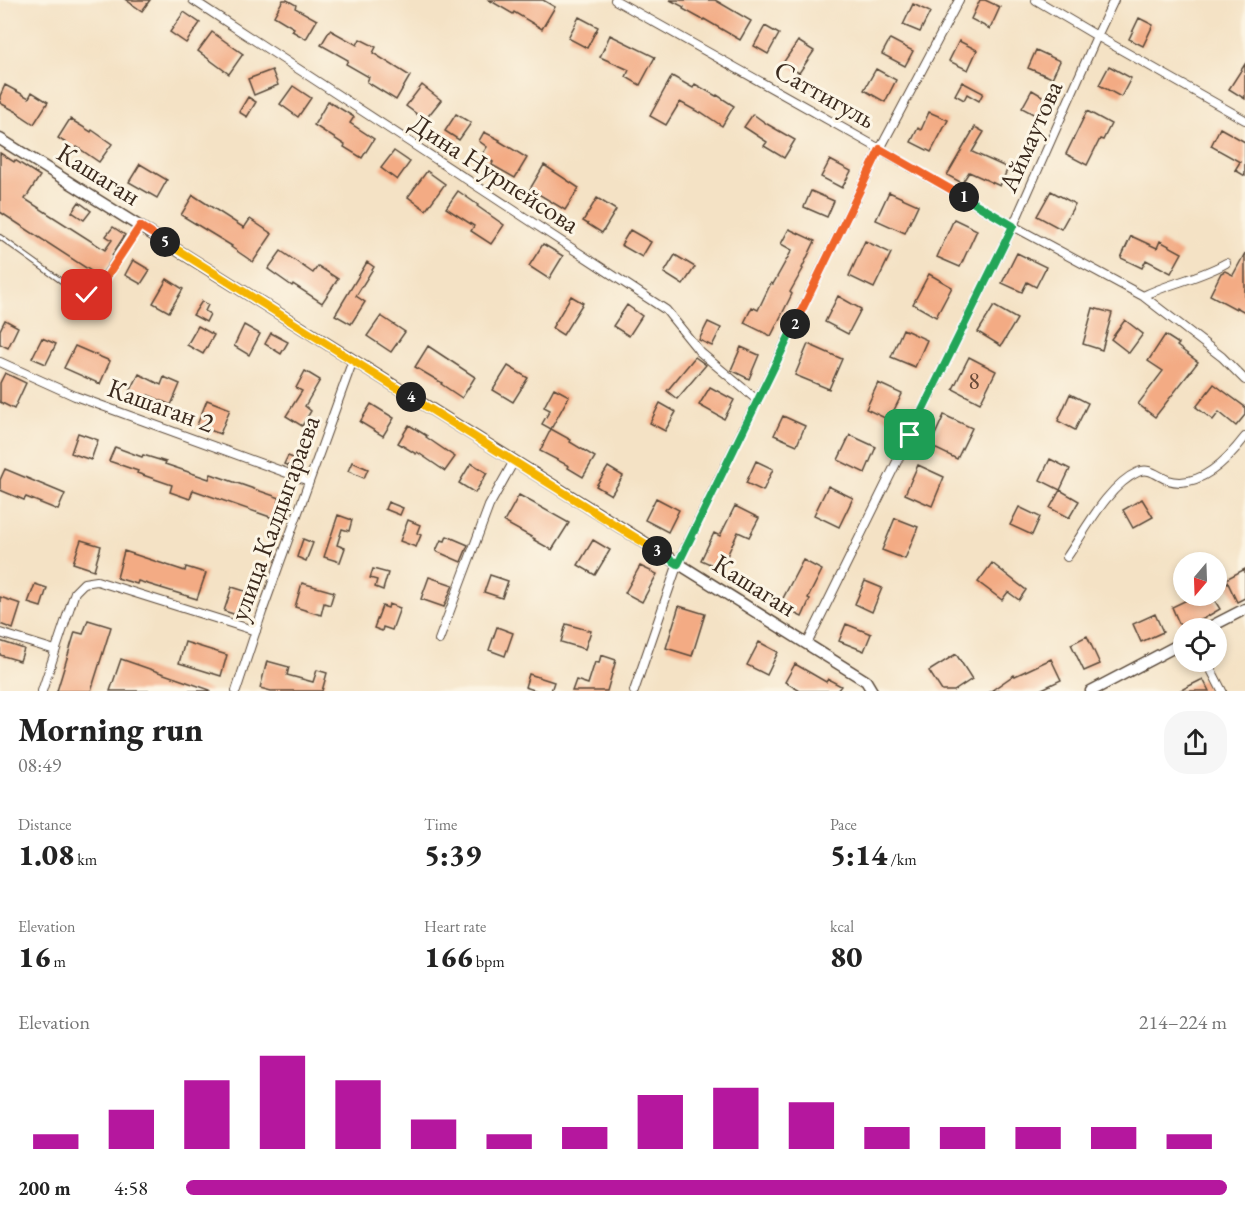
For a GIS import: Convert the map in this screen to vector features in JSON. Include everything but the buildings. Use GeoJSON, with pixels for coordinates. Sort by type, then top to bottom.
{"type":"FeatureCollection","features":[{"type":"Feature","properties":{"kind":"street","name":"Дина Нурпейсова"},"geometry":{"type":"LineString","coordinates":[[193,0],[666,310],[700,352],[758,400]]}},
{"type":"Feature","properties":{"kind":"street","name":"Саттигуль"},"geometry":{"type":"LineString","coordinates":[[615,0],[1013,226],[1143,296],[1222,357],[1245,380]]}},
{"type":"Feature","properties":{"kind":"street"},"geometry":{"type":"LineString","coordinates":[[634,691],[678,564],[880,149],[959,0]]}},
{"type":"Feature","properties":{"kind":"street"},"geometry":{"type":"LineString","coordinates":[[1036,0],[1245,120]]}},
{"type":"Feature","properties":{"kind":"street","name":"Аймаутова"},"geometry":{"type":"LineString","coordinates":[[807,644],[1013,226],[1114,0]]}},
{"type":"Feature","properties":{"kind":"street","name":"Кашаган"},"geometry":{"type":"LineString","coordinates":[[0,139],[866,681],[872,691]]}},
{"type":"Feature","properties":{"kind":"street"},"geometry":{"type":"LineString","coordinates":[[1143,296],[1162,287],[1211,272],[1226,263]]}},
{"type":"Feature","properties":{"kind":"street","name":"улица Калдыгараева"},"geometry":{"type":"LineString","coordinates":[[236,691],[353,360]]}},
{"type":"Feature","properties":{"kind":"street","name":"Кашаган 2"},"geometry":{"type":"LineString","coordinates":[[0,362],[75,396],[309,481]]}},
{"type":"Feature","properties":{"kind":"street"},"geometry":{"type":"LineString","coordinates":[[1067,557],[1108,496],[1123,482],[1138,472],[1146,471],[1154,472],[1169,480],[1185,482],[1198,479],[1220,465],[1245,438]]}},
{"type":"Feature","properties":{"kind":"street"},"geometry":{"type":"LineString","coordinates":[[439,640],[489,506],[514,461]]}},
{"type":"Feature","properties":{"kind":"street"},"geometry":{"type":"LineString","coordinates":[[42,691],[75,592],[84,583],[97,581],[256,631]]}},
{"type":"Feature","properties":{"kind":"street"},"geometry":{"type":"LineString","coordinates":[[1227,618],[1245,609]]}},
{"type":"Feature","properties":{"kind":"street"},"geometry":{"type":"LineString","coordinates":[[0,633],[55,650]]}},
{"type":"Feature","properties":{"kind":"street"},"geometry":{"type":"LineString","coordinates":[[1091,691],[1173,648]]}},
{"type":"Feature","properties":{"kind":"street"},"geometry":{"type":"LineString","coordinates":[[1212,672],[1222,691]]}},
{"type":"Feature","properties":{"kind":"lane"},"geometry":{"type":"LineString","coordinates":[[0,237],[78,294],[87,295],[99,288],[140,226]]}},
{"type":"Feature","properties":{"kind":"route"},"geometry":{"type":"LineString","coordinates":[[87,295],[99,288],[140,226],[678,564],[880,149],[1013,226],[910,435]]}}]}
